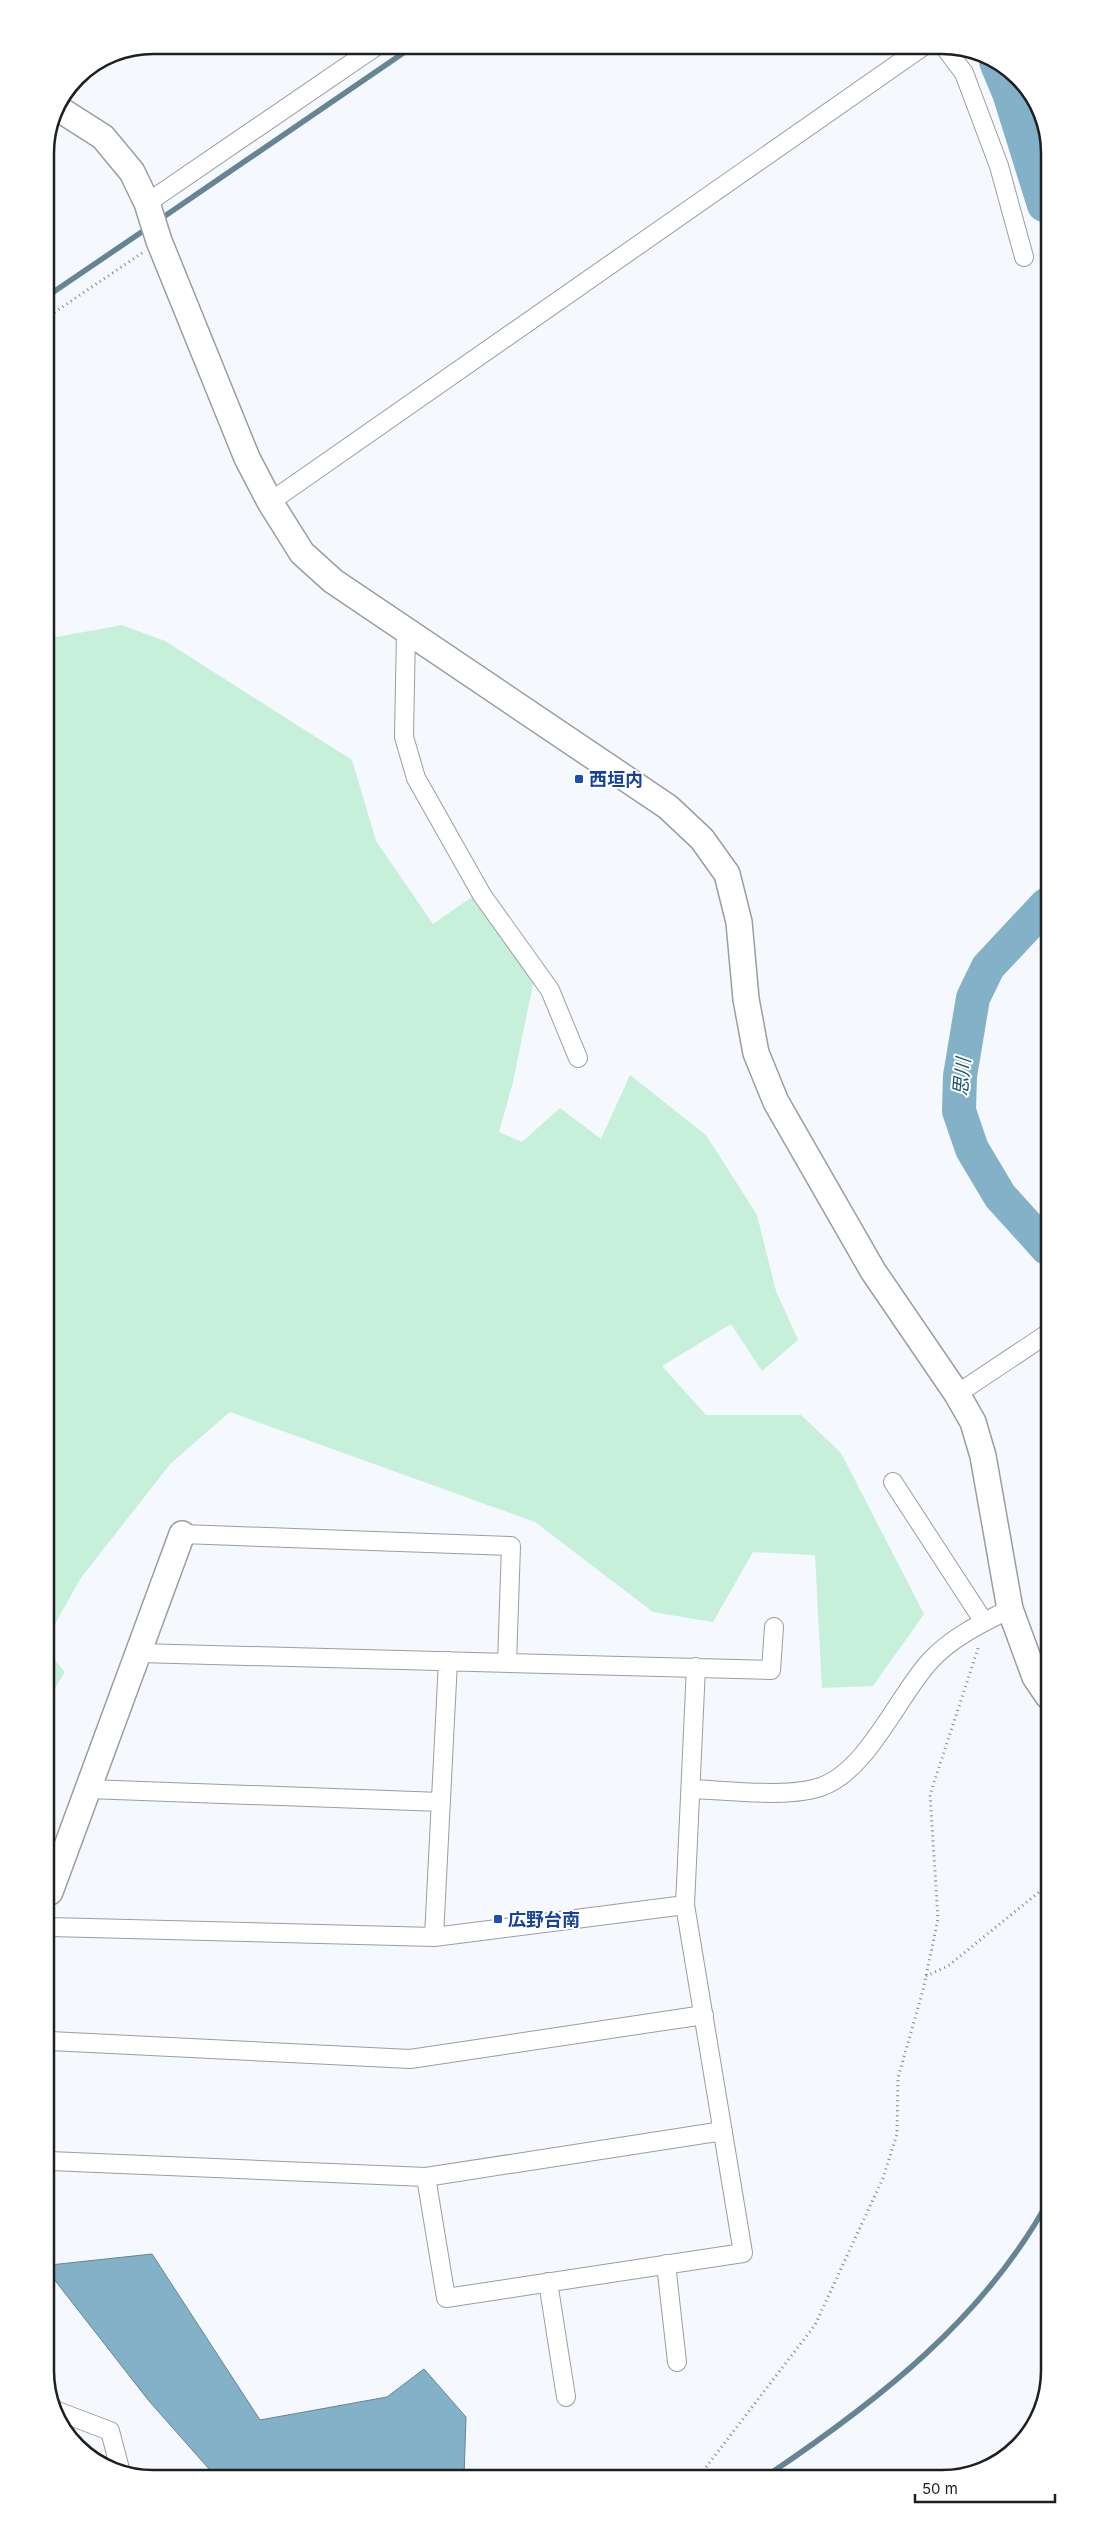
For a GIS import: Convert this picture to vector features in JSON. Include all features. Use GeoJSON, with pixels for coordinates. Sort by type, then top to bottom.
{"type":"FeatureCollection","features":[{"type":"Feature","properties":{"kind":"street"},"geometry":{"type":"LineString","coordinates":[[147,203],[365,54]]}},
{"type":"Feature","properties":{"kind":"street"},"geometry":{"type":"LineString","coordinates":[[270,502],[912,54]]}},
{"type":"Feature","properties":{"kind":"street"},"geometry":{"type":"LineString","coordinates":[[950,54],[964,73],[999,166],[1024,257]]}},
{"type":"Feature","properties":{"kind":"street"},"geometry":{"type":"LineString","coordinates":[[63,111],[103,137],[132,172],[147,203],[159,241],[247,458],[270,502],[302,553],[333,581],[668,807],[702,839],[727,874],[739,922],[746,999],[756,1053],[776,1102],[873,1271],[957,1394],[973,1422],[983,1456],[1010,1609],[1036,1677],[1041,1685]]}},
{"type":"Feature","properties":{"kind":"street"},"geometry":{"type":"LineString","coordinates":[[406,631],[404,737],[416,778],[482,895],[550,990],[578,1058]]}},
{"type":"Feature","properties":{"kind":"street"},"geometry":{"type":"LineString","coordinates":[[957,1394],[1041,1338]]}},
{"type":"Feature","properties":{"kind":"street"},"geometry":{"type":"LineString","coordinates":[[893,1482],[984,1622]]}},
{"type":"Feature","properties":{"kind":"street"},"geometry":{"type":"LineString","coordinates":[[54,1881],[182,1534],[511,1546],[507,1662]]}},
{"type":"Feature","properties":{"kind":"street"},"geometry":{"type":"LineString","coordinates":[[691,1789],[787,1793],[823,1786],[853,1767],[931,1660],[967,1631],[1010,1609]]}},
{"type":"Feature","properties":{"kind":"street"},"geometry":{"type":"LineString","coordinates":[[139,1653],[771,1670],[774,1627]]}},
{"type":"Feature","properties":{"kind":"street"},"geometry":{"type":"LineString","coordinates":[[434,1937],[448,1661]]}},
{"type":"Feature","properties":{"kind":"street"},"geometry":{"type":"LineString","coordinates":[[426,2177],[446,2298],[744,2253],[685,1905],[696,1668]]}},
{"type":"Feature","properties":{"kind":"street"},"geometry":{"type":"LineString","coordinates":[[88,1789],[441,1802]]}},
{"type":"Feature","properties":{"kind":"street"},"geometry":{"type":"LineString","coordinates":[[54,1927],[434,1937],[685,1905]]}},
{"type":"Feature","properties":{"kind":"street"},"geometry":{"type":"LineString","coordinates":[[54,2041],[410,2058],[704,2015]]}},
{"type":"Feature","properties":{"kind":"street"},"geometry":{"type":"LineString","coordinates":[[54,2161],[426,2177],[723,2131]]}},
{"type":"Feature","properties":{"kind":"street"},"geometry":{"type":"LineString","coordinates":[[666,2264],[677,2362]]}},
{"type":"Feature","properties":{"kind":"street"},"geometry":{"type":"LineString","coordinates":[[548,2282],[566,2397]]}},
{"type":"Feature","properties":{"kind":"street"},"geometry":{"type":"LineString","coordinates":[[63,2413],[110,2431],[119,2464]]}},
{"type":"Feature","properties":{"kind":"path"},"geometry":{"type":"LineString","coordinates":[[54,313],[159,241]]}},
{"type":"Feature","properties":{"kind":"path"},"geometry":{"type":"LineString","coordinates":[[704,2470],[815,2325],[883,2178],[897,2134],[898,2078],[926,1977],[938,1919],[930,1794],[980,1641],[984,1622]]}},
{"type":"Feature","properties":{"kind":"path"},"geometry":{"type":"LineString","coordinates":[[926,1977],[948,1966],[1041,1890]]}},
{"type":"Feature","properties":{"kind":"green space"},"geometry":{"type":"Polygon","coordinates":[[[122,625],[165,641],[352,760],[376,841],[433,924],[472,897],[534,979],[513,1082],[499,1132],[522,1142],[560,1108],[601,1139],[630,1075],[706,1135],[757,1215],[776,1291],[798,1340],[762,1371],[731,1324],[662,1366],[706,1415],[801,1415],[841,1453],[924,1614],[873,1686],[822,1688],[815,1555],[753,1552],[713,1622],[653,1612],[535,1522],[230,1412],[171,1463],[80,1579],[54,1626],[54,638],[122,625]]]}},
{"type":"Feature","properties":{"kind":"green space"},"geometry":{"type":"Polygon","coordinates":[[[54,1660],[65,1672],[54,1690],[54,1660]]]}},
{"type":"Feature","properties":{"kind":"water"},"geometry":{"type":"Polygon","coordinates":[[[152,2254],[260,2420],[387,2397],[424,2369],[466,2417],[464,2470],[210,2470],[149,2401],[54,2279],[54,2265],[152,2254]]]}},
{"type":"Feature","properties":{"kind":"waterway"},"geometry":{"type":"LineString","coordinates":[[159,220],[402,54]]}},
{"type":"Feature","properties":{"kind":"waterway","name":"思川"},"geometry":{"type":"LineString","coordinates":[[1000,72],[1009,93],[1041,195]]}},
{"type":"Feature","properties":{"kind":"waterway"},"geometry":{"type":"LineString","coordinates":[[54,292],[149,227]]}},
{"type":"Feature","properties":{"kind":"waterway","name":"思川"},"geometry":{"type":"LineString","coordinates":[[1041,910],[988,967],[973,998],[960,1076],[959,1111],[972,1149],[1000,1196],[1041,1241]]}},
{"type":"Feature","properties":{"kind":"waterway"},"geometry":{"type":"LineString","coordinates":[[775,2470],[809,2447],[889,2386],[926,2353],[962,2318],[994,2281],[1024,2241],[1041,2213]]}},
{"type":"Feature","properties":{"kind":"place","name":"西垣内"},"geometry":{"type":"Point","coordinates":[579,779]}},
{"type":"Feature","properties":{"kind":"place","name":"広野台南"},"geometry":{"type":"Point","coordinates":[498,1919]}}]}
